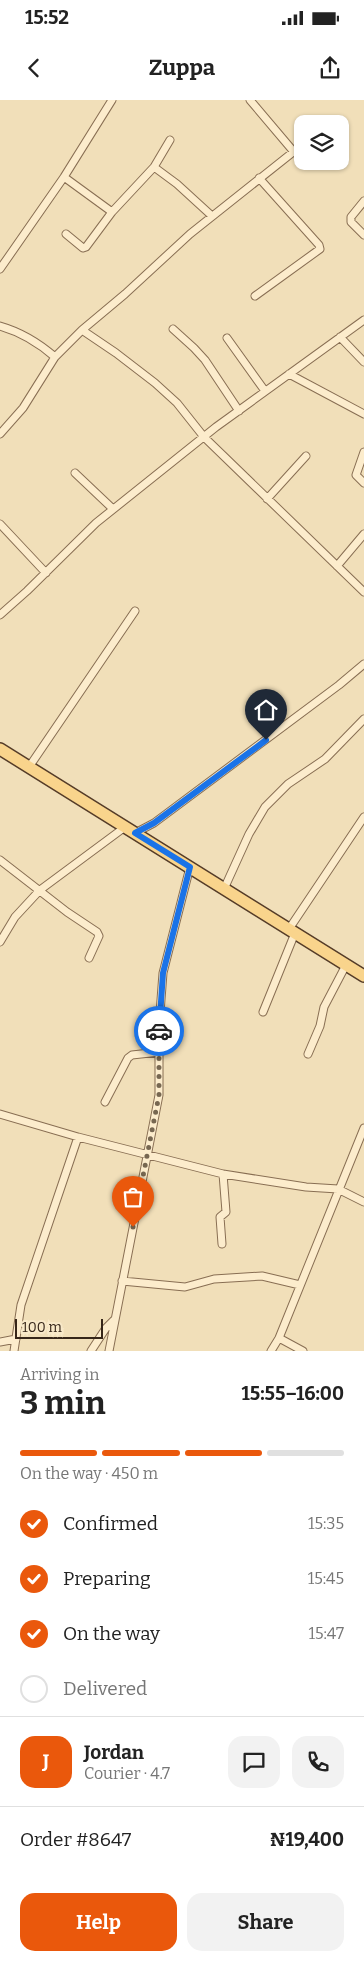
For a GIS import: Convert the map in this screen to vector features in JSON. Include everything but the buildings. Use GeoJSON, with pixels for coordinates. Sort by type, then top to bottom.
{"type":"FeatureCollection","features":[{"type":"Feature","properties":{"kind":"main road"},"geometry":{"type":"LineString","coordinates":[[0,749],[364,975]]}},
{"type":"Feature","properties":{"kind":"street"},"geometry":{"type":"LineString","coordinates":[[0,269],[64,177],[112,100]]}},
{"type":"Feature","properties":{"kind":"street"},"geometry":{"type":"LineString","coordinates":[[0,434],[23,408],[55,357],[82,330],[125,294],[190,234],[294,152],[250,100]]}},
{"type":"Feature","properties":{"kind":"street"},"geometry":{"type":"LineString","coordinates":[[66,234],[83,248],[86,247],[112,212],[154,167],[170,140]]}},
{"type":"Feature","properties":{"kind":"street"},"geometry":{"type":"LineString","coordinates":[[154,167],[177,184],[212,216]]}},
{"type":"Feature","properties":{"kind":"street"},"geometry":{"type":"LineString","coordinates":[[64,177],[112,212]]}},
{"type":"Feature","properties":{"kind":"street"},"geometry":{"type":"LineString","coordinates":[[255,296],[320,249],[319,245],[259,178]]}},
{"type":"Feature","properties":{"kind":"street"},"geometry":{"type":"LineString","coordinates":[[364,201],[351,217],[351,222],[364,235]]}},
{"type":"Feature","properties":{"kind":"street"},"geometry":{"type":"LineString","coordinates":[[2,610],[46,573],[96,523],[113,509],[265,391],[364,320]]}},
{"type":"Feature","properties":{"kind":"street"},"geometry":{"type":"LineString","coordinates":[[0,326],[41,345],[55,357]]}},
{"type":"Feature","properties":{"kind":"street"},"geometry":{"type":"LineString","coordinates":[[173,329],[205,360],[239,411]]}},
{"type":"Feature","properties":{"kind":"street"},"geometry":{"type":"LineString","coordinates":[[82,330],[116,353],[155,383],[177,403],[204,437],[364,592]]}},
{"type":"Feature","properties":{"kind":"street"},"geometry":{"type":"LineString","coordinates":[[340,337],[364,362]]}},
{"type":"Feature","properties":{"kind":"street"},"geometry":{"type":"LineString","coordinates":[[227,338],[265,391]]}},
{"type":"Feature","properties":{"kind":"street"},"geometry":{"type":"LineString","coordinates":[[289,374],[364,414]]}},
{"type":"Feature","properties":{"kind":"street"},"geometry":{"type":"LineString","coordinates":[[364,452],[356,475],[364,483]]}},
{"type":"Feature","properties":{"kind":"street"},"geometry":{"type":"LineString","coordinates":[[267,500],[306,456]]}},
{"type":"Feature","properties":{"kind":"street"},"geometry":{"type":"LineString","coordinates":[[75,473],[113,509]]}},
{"type":"Feature","properties":{"kind":"street"},"geometry":{"type":"LineString","coordinates":[[0,524],[46,573]]}},
{"type":"Feature","properties":{"kind":"street"},"geometry":{"type":"LineString","coordinates":[[337,566],[364,534]]}},
{"type":"Feature","properties":{"kind":"street"},"geometry":{"type":"LineString","coordinates":[[29,767],[135,612]]}},
{"type":"Feature","properties":{"kind":"street"},"geometry":{"type":"LineString","coordinates":[[0,942],[16,916],[40,890],[130,830],[154,823],[364,664]]}},
{"type":"Feature","properties":{"kind":"street"},"geometry":{"type":"LineString","coordinates":[[224,889],[249,834],[265,807],[288,784],[325,759],[364,719]]}},
{"type":"Feature","properties":{"kind":"street"},"geometry":{"type":"LineString","coordinates":[[263,1012],[292,931],[364,817]]}},
{"type":"Feature","properties":{"kind":"street"},"geometry":{"type":"LineString","coordinates":[[0,860],[67,912],[97,932],[98,936],[89,958]]}},
{"type":"Feature","properties":{"kind":"street"},"geometry":{"type":"LineString","coordinates":[[109,1351],[159,1095],[160,999],[163,973],[190,867]]}},
{"type":"Feature","properties":{"kind":"street"},"geometry":{"type":"LineString","coordinates":[[308,1054],[320,1026],[324,1007],[346,965]]}},
{"type":"Feature","properties":{"kind":"street"},"geometry":{"type":"LineString","coordinates":[[105,1102],[128,1058],[132,1055],[159,1052]]}},
{"type":"Feature","properties":{"kind":"street"},"geometry":{"type":"LineString","coordinates":[[0,1114],[78,1137],[223,1174],[306,1188],[338,1189],[364,1202]]}},
{"type":"Feature","properties":{"kind":"street"},"geometry":{"type":"LineString","coordinates":[[271,1351],[279,1338],[364,1128]]}},
{"type":"Feature","properties":{"kind":"street"},"geometry":{"type":"LineString","coordinates":[[14,1351],[21,1304],[78,1137]]}},
{"type":"Feature","properties":{"kind":"street"},"geometry":{"type":"LineString","coordinates":[[222,1244],[220,1217],[226,1212],[223,1174]]}},
{"type":"Feature","properties":{"kind":"street"},"geometry":{"type":"LineString","coordinates":[[122,1282],[185,1287],[214,1279],[262,1276],[300,1285]]}},
{"type":"Feature","properties":{"kind":"street"},"geometry":{"type":"LineString","coordinates":[[91,1351],[106,1328],[114,1320]]}},
{"type":"Feature","properties":{"kind":"street"},"geometry":{"type":"LineString","coordinates":[[279,1338],[303,1351]]}},
{"type":"Feature","properties":{"kind":"street"},"geometry":{"type":"LineString","coordinates":[[0,1342],[16,1339]]}},
{"type":"Feature","properties":{"kind":"way so far"},"geometry":{"type":"LineString","coordinates":[[133,1227],[159,1095],[159,1031]]}},
{"type":"Feature","properties":{"kind":"route"},"geometry":{"type":"LineString","coordinates":[[159,1031],[163,973],[190,867],[135,833],[154,823],[266,740]]}}]}
